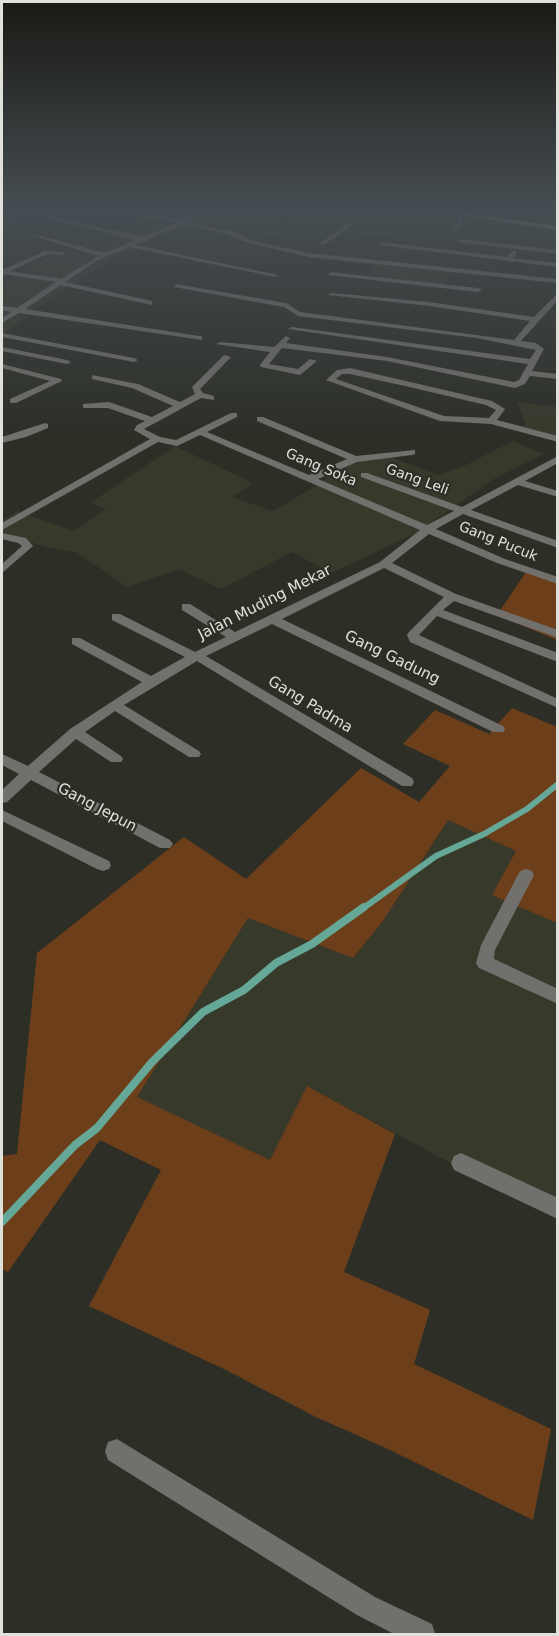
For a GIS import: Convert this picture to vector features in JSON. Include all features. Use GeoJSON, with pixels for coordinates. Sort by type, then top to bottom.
{"type":"FeatureCollection","features":[{"type":"Feature","properties":{"kind":"street"},"geometry":{"type":"LineString","coordinates":[[2,321],[56,284]]}},
{"type":"Feature","properties":{"kind":"street"},"geometry":{"type":"LineString","coordinates":[[70,284],[149,303]]}},
{"type":"Feature","properties":{"kind":"street"},"geometry":{"type":"LineString","coordinates":[[433,284],[478,290]]}},
{"type":"Feature","properties":{"kind":"street"},"geometry":{"type":"LineString","coordinates":[[176,286],[286,305],[298,314],[516,342],[539,348],[520,385],[512,385],[387,360],[220,344]]}},
{"type":"Feature","properties":{"kind":"street"},"geometry":{"type":"LineString","coordinates":[[45,292],[59,293]]}},
{"type":"Feature","properties":{"kind":"street"},"geometry":{"type":"LineString","coordinates":[[332,295],[410,301],[536,320]]}},
{"type":"Feature","properties":{"kind":"street"},"geometry":{"type":"LineString","coordinates":[[516,342],[558,295]]}},
{"type":"Feature","properties":{"kind":"street"},"geometry":{"type":"LineString","coordinates":[[89,299],[117,304]]}},
{"type":"Feature","properties":{"kind":"street"},"geometry":{"type":"LineString","coordinates":[[2,308],[199,338]]}},
{"type":"Feature","properties":{"kind":"street"},"geometry":{"type":"LineString","coordinates":[[298,314],[292,329],[264,364],[300,372],[313,361]]}},
{"type":"Feature","properties":{"kind":"street"},"geometry":{"type":"LineString","coordinates":[[292,329],[532,362]]}},
{"type":"Feature","properties":{"kind":"street"},"geometry":{"type":"LineString","coordinates":[[2,335],[134,360]]}},
{"type":"Feature","properties":{"kind":"street"},"geometry":{"type":"LineString","coordinates":[[2,349],[67,362]]}},
{"type":"Feature","properties":{"kind":"street"},"geometry":{"type":"LineString","coordinates":[[200,395],[195,387],[227,357]]}},
{"type":"Feature","properties":{"kind":"street"},"geometry":{"type":"LineString","coordinates":[[2,366],[58,381],[13,401]]}},
{"type":"Feature","properties":{"kind":"street"},"geometry":{"type":"LineString","coordinates":[[491,421],[501,410],[489,403],[350,371],[340,372],[330,378],[342,385],[443,419],[491,421],[558,439]]}},
{"type":"Feature","properties":{"kind":"street"},"geometry":{"type":"LineString","coordinates":[[528,373],[558,377]]}},
{"type":"Feature","properties":{"kind":"street"},"geometry":{"type":"LineString","coordinates":[[95,377],[135,386],[179,405]]}},
{"type":"Feature","properties":{"kind":"street"},"geometry":{"type":"LineString","coordinates":[[211,398],[200,395],[152,420],[139,430],[157,439],[177,443],[234,416]]}},
{"type":"Feature","properties":{"kind":"street"},"geometry":{"type":"LineString","coordinates":[[87,406],[109,405],[152,420]]}},
{"type":"Feature","properties":{"kind":"street"},"geometry":{"type":"LineString","coordinates":[[260,419],[355,459]]}},
{"type":"Feature","properties":{"kind":"street"},"geometry":{"type":"LineString","coordinates":[[2,440],[15,438],[45,426]]}},
{"type":"Feature","properties":{"kind":"street","name":"Gang Soka"},"geometry":{"type":"LineString","coordinates":[[202,433],[428,529]]}},
{"type":"Feature","properties":{"kind":"street"},"geometry":{"type":"LineString","coordinates":[[2,527],[157,439]]}},
{"type":"Feature","properties":{"kind":"street"},"geometry":{"type":"LineString","coordinates":[[309,479],[355,459],[412,452]]}},
{"type":"Feature","properties":{"kind":"street","name":"Jalan Muding Mekar"},"geometry":{"type":"LineString","coordinates":[[2,798],[75,732],[152,682],[234,637],[384,564],[428,529],[516,481],[552,468],[558,459]]}},
{"type":"Feature","properties":{"kind":"street","name":"Gang Leli"},"geometry":{"type":"LineString","coordinates":[[364,475],[558,545]]}},
{"type":"Feature","properties":{"kind":"street"},"geometry":{"type":"LineString","coordinates":[[516,481],[558,494]]}},
{"type":"Feature","properties":{"kind":"street","name":"Gang Pucuk"},"geometry":{"type":"LineString","coordinates":[[428,529],[501,561],[558,581]]}},
{"type":"Feature","properties":{"kind":"street"},"geometry":{"type":"LineString","coordinates":[[2,537],[21,540],[28,546],[2,570]]}},
{"type":"Feature","properties":{"kind":"street"},"geometry":{"type":"LineString","coordinates":[[384,564],[452,596],[558,634]]}},
{"type":"Feature","properties":{"kind":"street"},"geometry":{"type":"LineString","coordinates":[[452,596],[413,635],[414,639],[558,704]]}},
{"type":"Feature","properties":{"kind":"street"},"geometry":{"type":"LineString","coordinates":[[186,607],[234,637]]}},
{"type":"Feature","properties":{"kind":"street"},"geometry":{"type":"LineString","coordinates":[[435,611],[558,658]]}},
{"type":"Feature","properties":{"kind":"street","name":"Gang Padma"},"geometry":{"type":"LineString","coordinates":[[116,616],[195,657],[407,782]]}},
{"type":"Feature","properties":{"kind":"street","name":"Gang Gadung"},"geometry":{"type":"LineString","coordinates":[[272,619],[498,729]]}},
{"type":"Feature","properties":{"kind":"street"},"geometry":{"type":"LineString","coordinates":[[76,641],[152,682]]}},
{"type":"Feature","properties":{"kind":"street"},"geometry":{"type":"LineString","coordinates":[[115,705],[194,754]]}},
{"type":"Feature","properties":{"kind":"street"},"geometry":{"type":"LineString","coordinates":[[75,732],[116,759]]}},
{"type":"Feature","properties":{"kind":"street","name":"Gang Jepun"},"geometry":{"type":"LineString","coordinates":[[2,759],[165,844]]}},
{"type":"Feature","properties":{"kind":"street"},"geometry":{"type":"LineString","coordinates":[[2,815],[103,865]]}},
{"type":"Feature","properties":{"kind":"street"},"geometry":{"type":"LineString","coordinates":[[526,874],[487,950],[485,963],[558,997]]}},
{"type":"Feature","properties":{"kind":"street"},"geometry":{"type":"LineString","coordinates":[[461,1163],[558,1209]]}},
{"type":"Feature","properties":{"kind":"street"},"geometry":{"type":"LineString","coordinates":[[117,1451],[366,1606],[422,1635]]}},
{"type":"Feature","properties":{"kind":"shaded area"},"geometry":{"type":"Polygon","coordinates":[[[2,284],[73,284],[38,307],[5,333],[2,332],[2,284]]]}},
{"type":"Feature","properties":{"kind":"shaded area"},"geometry":{"type":"Polygon","coordinates":[[[517,402],[557,407],[557,438],[521,428],[526,424],[517,402]]]}},
{"type":"Feature","properties":{"kind":"shaded area"},"geometry":{"type":"Polygon","coordinates":[[[513,441],[544,454],[494,479],[414,534],[331,573],[292,552],[221,589],[179,569],[127,587],[76,552],[45,547],[2,532],[2,521],[17,511],[74,531],[106,509],[90,503],[175,446],[253,483],[232,497],[273,511],[316,486],[339,468],[385,455],[438,475],[464,466],[513,441]]]}},
{"type":"Feature","properties":{"kind":"shaded area"},"geometry":{"type":"Polygon","coordinates":[[[526,572],[557,582],[557,640],[497,615],[526,572]]]}},
{"type":"Feature","properties":{"kind":"shaded area"},"geometry":{"type":"Polygon","coordinates":[[[512,708],[557,727],[557,923],[492,895],[516,851],[448,820],[383,921],[353,958],[248,918],[137,1097],[270,1160],[307,1086],[395,1134],[344,1272],[430,1310],[414,1364],[551,1429],[533,1520],[89,1306],[161,1170],[100,1140],[8,1272],[2,1269],[2,1156],[17,1154],[37,953],[184,837],[246,879],[361,768],[419,802],[450,766],[403,744],[435,710],[489,734],[512,708]]]}},
{"type":"Feature","properties":{"kind":"shaded area"},"geometry":{"type":"Polygon","coordinates":[[[448,820],[516,851],[493,895],[557,923],[557,1220],[307,1086],[270,1160],[136,1098],[248,918],[353,958],[383,921],[448,820]]]}},
{"type":"Feature","properties":{"kind":"waterway"},"geometry":{"type":"LineString","coordinates":[[362,909],[436,856],[484,834],[527,809],[558,784]]}},
{"type":"Feature","properties":{"kind":"waterway"},"geometry":{"type":"LineString","coordinates":[[2,1222],[75,1145],[97,1128],[152,1062],[203,1012],[244,990],[276,963],[312,944],[364,907]]}}]}
